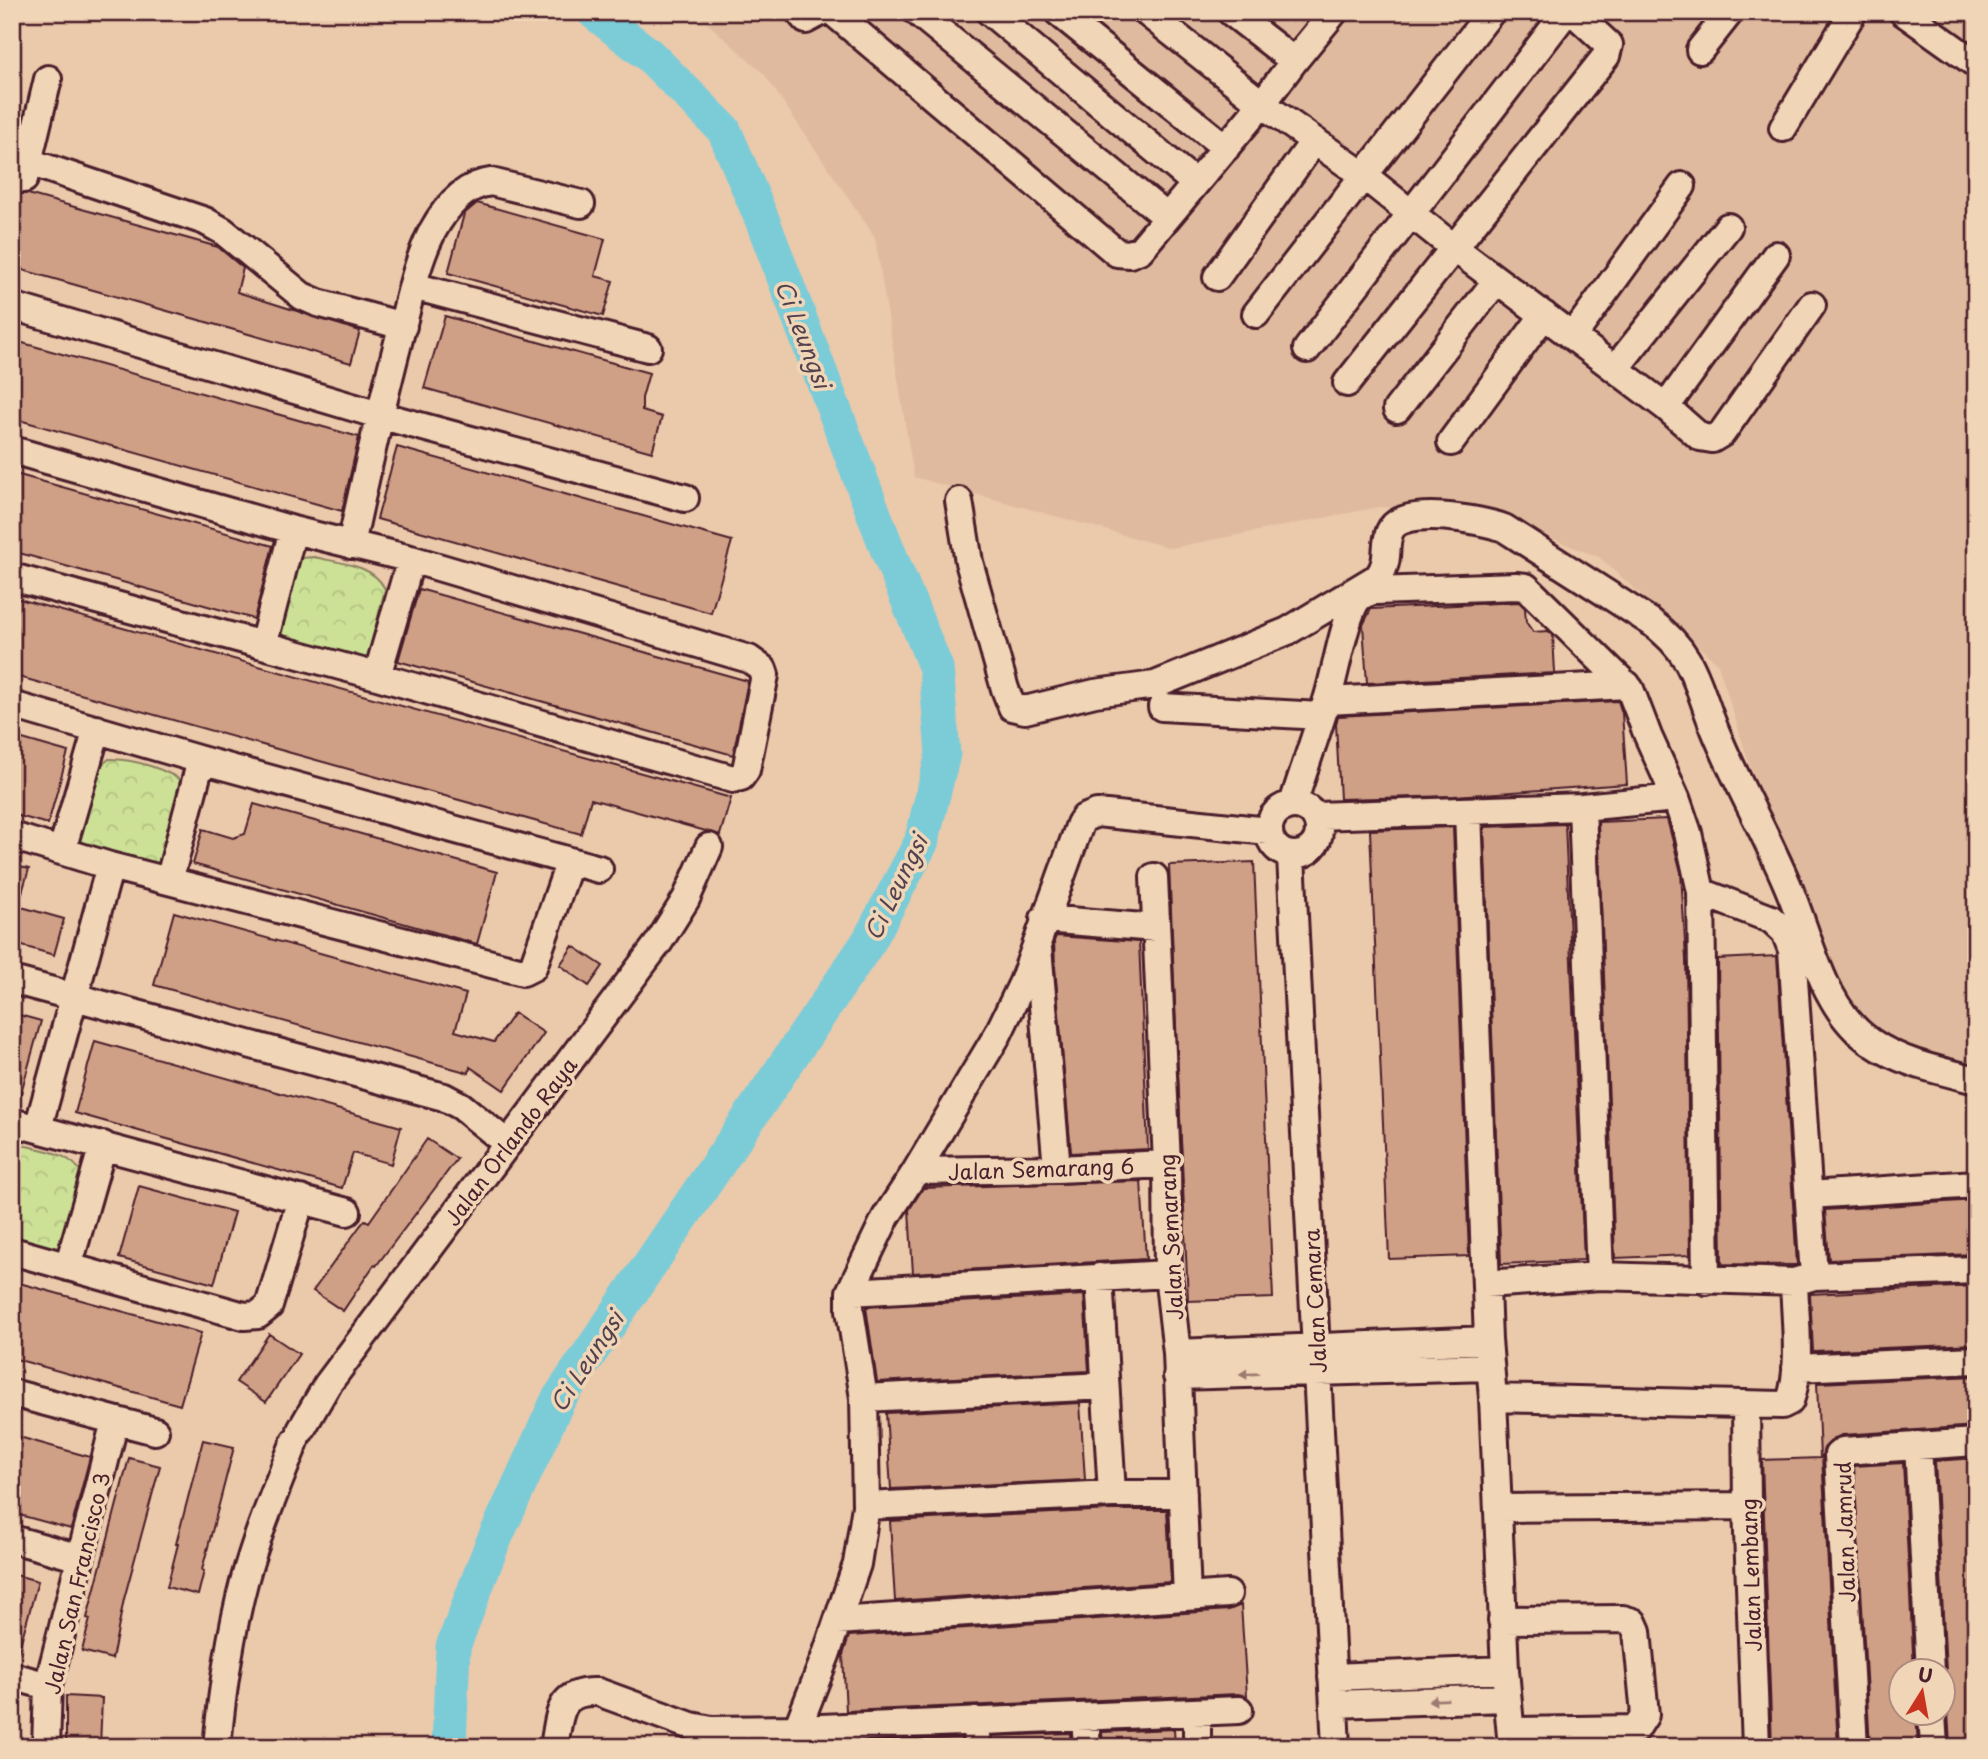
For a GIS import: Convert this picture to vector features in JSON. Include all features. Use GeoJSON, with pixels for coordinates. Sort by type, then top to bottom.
{"type":"FeatureCollection","features":[{"type":"Feature","properties":{"kind":"street"},"geometry":{"type":"LineString","coordinates":[[799,12],[806,20],[821,12]]}},
{"type":"Feature","properties":{"kind":"street"},"geometry":{"type":"LineString","coordinates":[[833,12],[1117,253],[1130,254],[1140,250],[1167,218],[1334,12]]}},
{"type":"Feature","properties":{"kind":"street"},"geometry":{"type":"LineString","coordinates":[[917,12],[1167,218]]}},
{"type":"Feature","properties":{"kind":"street"},"geometry":{"type":"LineString","coordinates":[[990,12],[1195,183]]}},
{"type":"Feature","properties":{"kind":"street"},"geometry":{"type":"LineString","coordinates":[[1058,12],[1226,148]]}},
{"type":"Feature","properties":{"kind":"street"},"geometry":{"type":"LineString","coordinates":[[1146,12],[1262,104],[1363,174],[1453,247],[1666,407],[1700,437],[1712,439],[1722,433],[1812,306]]}},
{"type":"Feature","properties":{"kind":"street"},"geometry":{"type":"LineString","coordinates":[[1231,12],[1294,61]]}},
{"type":"Feature","properties":{"kind":"street"},"geometry":{"type":"LineString","coordinates":[[1256,314],[1492,12]]}},
{"type":"Feature","properties":{"kind":"street"},"geometry":{"type":"LineString","coordinates":[[1307,349],[1566,12]]}},
{"type":"Feature","properties":{"kind":"street"},"geometry":{"type":"LineString","coordinates":[[1347,383],[1606,56],[1609,46],[1573,12]]}},
{"type":"Feature","properties":{"kind":"street"},"geometry":{"type":"LineString","coordinates":[[1700,50],[1730,12]]}},
{"type":"Feature","properties":{"kind":"street"},"geometry":{"type":"LineString","coordinates":[[1783,128],[1853,12]]}},
{"type":"Feature","properties":{"kind":"street"},"geometry":{"type":"LineString","coordinates":[[1903,12],[1976,64]]}},
{"type":"Feature","properties":{"kind":"street"},"geometry":{"type":"LineString","coordinates":[[48,79],[26,171],[205,220],[223,231],[302,296],[318,303],[402,326]]}},
{"type":"Feature","properties":{"kind":"street"},"geometry":{"type":"LineString","coordinates":[[1217,277],[1314,141]]}},
{"type":"Feature","properties":{"kind":"street"},"geometry":{"type":"LineString","coordinates":[[351,545],[379,415],[413,285],[431,234],[439,221],[460,195],[476,184],[491,182],[581,204]]}},
{"type":"Feature","properties":{"kind":"street"},"geometry":{"type":"LineString","coordinates":[[1573,336],[1682,186]]}},
{"type":"Feature","properties":{"kind":"street"},"geometry":{"type":"LineString","coordinates":[[1615,369],[1728,227]]}},
{"type":"Feature","properties":{"kind":"street"},"geometry":{"type":"LineString","coordinates":[[1666,407],[1776,255]]}},
{"type":"Feature","properties":{"kind":"street"},"geometry":{"type":"LineString","coordinates":[[1397,410],[1497,280]]}},
{"type":"Feature","properties":{"kind":"street"},"geometry":{"type":"LineString","coordinates":[[413,285],[648,348]]}},
{"type":"Feature","properties":{"kind":"street"},"geometry":{"type":"LineString","coordinates":[[12,306],[379,415],[685,498]]}},
{"type":"Feature","properties":{"kind":"street"},"geometry":{"type":"LineString","coordinates":[[1451,442],[1544,315]]}},
{"type":"Feature","properties":{"kind":"street"},"geometry":{"type":"LineString","coordinates":[[12,450],[293,530],[411,559],[749,659],[756,663],[765,675],[746,771],[741,777],[733,779],[377,676],[12,577]]}},
{"type":"Feature","properties":{"kind":"street"},"geometry":{"type":"LineString","coordinates":[[959,500],[969,562],[1004,690],[1012,707],[1024,710],[1095,693],[1155,685],[1288,631],[1378,577],[1386,562],[1391,528],[1397,521],[1408,517],[1466,518],[1504,528],[1651,622],[1671,637],[1684,654],[1715,732],[1788,885],[1822,975],[1847,1020],[1870,1042],[1889,1052],[1918,1064],[1976,1080]]}},
{"type":"Feature","properties":{"kind":"street"},"geometry":{"type":"LineString","coordinates":[[263,645],[293,530]]}},
{"type":"Feature","properties":{"kind":"street"},"geometry":{"type":"LineString","coordinates":[[377,676],[411,559]]}},
{"type":"Feature","properties":{"kind":"street"},"geometry":{"type":"LineString","coordinates":[[1676,798],[1582,807],[1468,811],[1305,810],[1280,808],[1271,818],[1268,831],[1272,844],[1291,856],[1308,851],[1317,842],[1320,829],[1305,810],[1324,708],[1355,603],[1360,597],[1376,591],[1526,587],[1627,685],[1676,798],[1688,833],[1701,892],[1706,1281]]}},
{"type":"Feature","properties":{"kind":"street"},"geometry":{"type":"LineString","coordinates":[[1162,708],[1324,708],[1627,685]]}},
{"type":"Feature","properties":{"kind":"street"},"geometry":{"type":"LineString","coordinates":[[12,705],[201,760],[599,869]]}},
{"type":"Feature","properties":{"kind":"street"},"geometry":{"type":"LineString","coordinates":[[62,850],[97,729]]}},
{"type":"Feature","properties":{"kind":"street"},"geometry":{"type":"LineString","coordinates":[[169,881],[201,760]]}},
{"type":"Feature","properties":{"kind":"street"},"geometry":{"type":"LineString","coordinates":[[1582,807],[1600,1276]]}},
{"type":"Feature","properties":{"kind":"street"},"geometry":{"type":"LineString","coordinates":[[1468,811],[1489,1367],[1493,1398],[1502,1620],[1506,1698],[1512,1739],[1636,1729],[1645,1715],[1637,1630],[1633,1622],[1623,1619],[1502,1620]]}},
{"type":"Feature","properties":{"kind":"street"},"geometry":{"type":"LineString","coordinates":[[797,1729],[857,1564],[866,1506],[864,1398],[850,1310],[850,1292],[886,1217],[998,1034],[1023,982],[1080,824],[1090,814],[1097,813],[1268,831]]}},
{"type":"Feature","properties":{"kind":"street"},"geometry":{"type":"LineString","coordinates":[[12,836],[110,866],[523,972],[533,967],[570,861]]}},
{"type":"Feature","properties":{"kind":"street","name":"Jalan Orlando Raya"},"geometry":{"type":"LineString","coordinates":[[217,1747],[229,1644],[245,1580],[263,1521],[298,1435],[327,1385],[659,942],[686,899],[709,848]]}},
{"type":"Feature","properties":{"kind":"street","name":"Jalan Cemara"},"geometry":{"type":"LineString","coordinates":[[1291,856],[1336,1747]]}},
{"type":"Feature","properties":{"kind":"street"},"geometry":{"type":"LineString","coordinates":[[110,866],[75,998],[25,1125],[347,1212]]}},
{"type":"Feature","properties":{"kind":"street","name":"Jalan Semarang"},"geometry":{"type":"LineString","coordinates":[[1154,877],[1167,1164],[1168,1275],[1177,1365],[1187,1597]]}},
{"type":"Feature","properties":{"kind":"street"},"geometry":{"type":"LineString","coordinates":[[1493,1398],[1782,1405],[1790,1401],[1796,1368],[1809,1195],[1791,950],[1785,933],[1771,919],[1701,892]]}},
{"type":"Feature","properties":{"kind":"street"},"geometry":{"type":"LineString","coordinates":[[1041,929],[1156,928]]}},
{"type":"Feature","properties":{"kind":"street"},"geometry":{"type":"LineString","coordinates":[[1041,929],[1058,1169]]}},
{"type":"Feature","properties":{"kind":"street"},"geometry":{"type":"LineString","coordinates":[[12,980],[444,1097],[461,1106],[508,1144]]}},
{"type":"Feature","properties":{"kind":"street"},"geometry":{"type":"LineString","coordinates":[[68,1267],[103,1145]]}},
{"type":"Feature","properties":{"kind":"street","name":"Jalan Semarang 6"},"geometry":{"type":"LineString","coordinates":[[916,1171],[1167,1164]]}},
{"type":"Feature","properties":{"kind":"street"},"geometry":{"type":"LineString","coordinates":[[1809,1195],[1976,1184]]}},
{"type":"Feature","properties":{"kind":"street"},"geometry":{"type":"LineString","coordinates":[[12,1251],[244,1316],[258,1315],[269,1306],[301,1199]]}},
{"type":"Feature","properties":{"kind":"street"},"geometry":{"type":"LineString","coordinates":[[1486,1284],[1600,1276],[1706,1281],[1976,1270]]}},
{"type":"Feature","properties":{"kind":"street"},"geometry":{"type":"LineString","coordinates":[[850,1292],[1099,1276],[1168,1275]]}},
{"type":"Feature","properties":{"kind":"street"},"geometry":{"type":"LineString","coordinates":[[1099,1276],[1112,1494]]}},
{"type":"Feature","properties":{"kind":"street"},"geometry":{"type":"LineString","coordinates":[[1177,1365],[1317,1359],[1488,1340]]}},
{"type":"Feature","properties":{"kind":"street"},"geometry":{"type":"LineString","coordinates":[[1317,1359],[1489,1367]]}},
{"type":"Feature","properties":{"kind":"street"},"geometry":{"type":"LineString","coordinates":[[1796,1368],[1976,1360]]}},
{"type":"Feature","properties":{"kind":"street"},"geometry":{"type":"LineString","coordinates":[[864,1398],[1105,1386]]}},
{"type":"Feature","properties":{"kind":"street"},"geometry":{"type":"LineString","coordinates":[[12,1393],[155,1431]]}},
{"type":"Feature","properties":{"kind":"street","name":"Jalan Lembang"},"geometry":{"type":"LineString","coordinates":[[1746,1404],[1756,1747]]}},
{"type":"Feature","properties":{"kind":"street","name":"Jalan San Francisco 3"},"geometry":{"type":"LineString","coordinates":[[46,1747],[48,1686],[115,1422]]}},
{"type":"Feature","properties":{"kind":"street","name":"Jalan Jamrud"},"geometry":{"type":"LineString","coordinates":[[1854,1747],[1837,1458],[1843,1451],[1976,1442]]}},
{"type":"Feature","properties":{"kind":"street"},"geometry":{"type":"LineString","coordinates":[[1918,1445],[1929,1658]]}},
{"type":"Feature","properties":{"kind":"street"},"geometry":{"type":"LineString","coordinates":[[866,1506],[1112,1494],[1183,1494]]}},
{"type":"Feature","properties":{"kind":"street"},"geometry":{"type":"LineString","coordinates":[[1498,1508],[1747,1506]]}},
{"type":"Feature","properties":{"kind":"street"},"geometry":{"type":"LineString","coordinates":[[12,1539],[80,1558]]}},
{"type":"Feature","properties":{"kind":"street"},"geometry":{"type":"LineString","coordinates":[[838,1621],[1228,1594]]}},
{"type":"Feature","properties":{"kind":"street"},"geometry":{"type":"LineString","coordinates":[[1332,1677],[1505,1670]]}},
{"type":"Feature","properties":{"kind":"street"},"geometry":{"type":"LineString","coordinates":[[12,1676],[48,1686]]}},
{"type":"Feature","properties":{"kind":"street"},"geometry":{"type":"LineString","coordinates":[[554,1747],[560,1710],[568,1698],[582,1691],[598,1692],[691,1726],[711,1730],[797,1729],[863,1736],[976,1734],[1085,1717],[1239,1710]]}},
{"type":"Feature","properties":{"kind":"street"},"geometry":{"type":"LineString","coordinates":[[1334,1704],[1506,1698]]}},
{"type":"Feature","properties":{"kind":"street"},"geometry":{"type":"LineString","coordinates":[[1197,1712],[1197,1747]]}},
{"type":"Feature","properties":{"kind":"street"},"geometry":{"type":"LineString","coordinates":[[1085,1717],[1087,1747]]}},
{"type":"Feature","properties":{"kind":"street"},"geometry":{"type":"LineString","coordinates":[[1933,1728],[1934,1747]]}},
{"type":"Feature","properties":{"kind":"shaded area"},"geometry":{"type":"Polygon","coordinates":[[[695,12],[1976,12],[1976,1076],[1853,1020],[1812,964],[1718,664],[1599,557],[1481,511],[1379,507],[1171,548],[914,477],[875,237],[764,74],[695,12]]]}},
{"type":"Feature","properties":{"kind":"green space"},"geometry":{"type":"Polygon","coordinates":[[[314,557],[364,569],[380,581],[385,589],[367,661],[273,636],[292,566],[302,558],[314,557]]]}},
{"type":"Feature","properties":{"kind":"green space"},"geometry":{"type":"Polygon","coordinates":[[[109,759],[150,766],[187,785],[158,872],[81,847],[77,836],[99,767],[109,759]]]}},
{"type":"Feature","properties":{"kind":"green space"},"geometry":{"type":"Polygon","coordinates":[[[12,1143],[62,1156],[71,1161],[83,1176],[65,1247],[54,1255],[12,1248],[12,1143]]]}},
{"type":"Feature","properties":{"kind":"building"},"geometry":{"type":"Polygon","coordinates":[[[12,190],[218,247],[243,268],[237,292],[360,331],[351,363],[12,267],[12,190]]]}},
{"type":"Feature","properties":{"kind":"building"},"geometry":{"type":"Polygon","coordinates":[[[477,203],[605,239],[595,276],[613,281],[603,316],[448,273],[464,214],[477,203]]]}},
{"type":"Feature","properties":{"kind":"building"},"geometry":{"type":"Polygon","coordinates":[[[445,316],[649,373],[642,398],[642,411],[662,417],[652,452],[424,388],[445,316]]]}},
{"type":"Feature","properties":{"kind":"building"},"geometry":{"type":"Polygon","coordinates":[[[12,340],[359,437],[342,511],[12,418],[12,340]]]}},
{"type":"Feature","properties":{"kind":"building"},"geometry":{"type":"Polygon","coordinates":[[[397,447],[732,541],[711,613],[377,519],[397,447]]]}},
{"type":"Feature","properties":{"kind":"building"},"geometry":{"type":"Polygon","coordinates":[[[12,473],[273,546],[254,619],[12,551],[12,473]]]}},
{"type":"Feature","properties":{"kind":"building"},"geometry":{"type":"Polygon","coordinates":[[[419,589],[748,681],[733,755],[398,661],[419,589]]]}},
{"type":"Feature","properties":{"kind":"building"},"geometry":{"type":"Polygon","coordinates":[[[12,597],[731,798],[720,835],[591,799],[581,834],[12,675],[12,597]]]}},
{"type":"Feature","properties":{"kind":"building"},"geometry":{"type":"Polygon","coordinates":[[[1519,602],[1525,608],[1526,622],[1533,632],[1548,631],[1553,635],[1555,673],[1367,683],[1363,625],[1371,609],[1519,602]]]}},
{"type":"Feature","properties":{"kind":"building"},"geometry":{"type":"Polygon","coordinates":[[[1618,701],[1622,713],[1627,784],[1454,796],[1340,799],[1336,724],[1338,716],[1618,701]]]}},
{"type":"Feature","properties":{"kind":"building"},"geometry":{"type":"Polygon","coordinates":[[[12,736],[68,752],[48,824],[12,814],[12,736]]]}},
{"type":"Feature","properties":{"kind":"building"},"geometry":{"type":"Polygon","coordinates":[[[254,804],[497,872],[477,944],[193,864],[203,829],[233,838],[245,834],[254,804]]]}},
{"type":"Feature","properties":{"kind":"building"},"geometry":{"type":"Polygon","coordinates":[[[1667,819],[1681,872],[1686,960],[1690,1255],[1615,1258],[1598,822],[1667,819]]]}},
{"type":"Feature","properties":{"kind":"building"},"geometry":{"type":"Polygon","coordinates":[[[1565,824],[1584,1260],[1501,1264],[1484,827],[1565,824]]]}},
{"type":"Feature","properties":{"kind":"building"},"geometry":{"type":"Polygon","coordinates":[[[1453,827],[1469,1256],[1389,1259],[1370,830],[1453,827]]]}},
{"type":"Feature","properties":{"kind":"building"},"geometry":{"type":"Polygon","coordinates":[[[1254,862],[1273,1298],[1188,1301],[1169,865],[1254,862]]]}},
{"type":"Feature","properties":{"kind":"building"},"geometry":{"type":"Polygon","coordinates":[[[12,865],[29,869],[18,906],[64,919],[54,955],[12,943],[12,865]]]}},
{"type":"Feature","properties":{"kind":"building"},"geometry":{"type":"Polygon","coordinates":[[[174,912],[466,994],[455,1031],[494,1042],[514,1013],[544,1033],[504,1090],[470,1067],[469,1073],[154,985],[174,912]]]}},
{"type":"Feature","properties":{"kind":"building"},"geometry":{"type":"Polygon","coordinates":[[[1056,936],[1139,942],[1148,1149],[1071,1153],[1055,967],[1056,936]]]}},
{"type":"Feature","properties":{"kind":"building"},"geometry":{"type":"Polygon","coordinates":[[[573,946],[603,966],[589,986],[560,965],[573,946]]]}},
{"type":"Feature","properties":{"kind":"building"},"geometry":{"type":"Polygon","coordinates":[[[1777,956],[1797,1265],[1722,1264],[1718,959],[1777,956]]]}},
{"type":"Feature","properties":{"kind":"building"},"geometry":{"type":"Polygon","coordinates":[[[12,1013],[41,1021],[17,1107],[12,1107],[12,1013]]]}},
{"type":"Feature","properties":{"kind":"building"},"geometry":{"type":"Polygon","coordinates":[[[95,1041],[401,1127],[391,1164],[353,1153],[342,1188],[75,1113],[95,1041]]]}},
{"type":"Feature","properties":{"kind":"building"},"geometry":{"type":"Polygon","coordinates":[[[427,1139],[457,1159],[376,1266],[374,1265],[343,1311],[313,1291],[360,1226],[365,1220],[369,1222],[427,1139]]]}},
{"type":"Feature","properties":{"kind":"building"},"geometry":{"type":"Polygon","coordinates":[[[1141,1181],[1146,1259],[913,1273],[909,1210],[923,1188],[1141,1181]]]}},
{"type":"Feature","properties":{"kind":"building"},"geometry":{"type":"Polygon","coordinates":[[[139,1186],[234,1212],[214,1284],[119,1258],[139,1186]]]}},
{"type":"Feature","properties":{"kind":"building"},"geometry":{"type":"Polygon","coordinates":[[[1976,1200],[1976,1254],[1829,1260],[1825,1210],[1976,1200]]]}},
{"type":"Feature","properties":{"kind":"building"},"geometry":{"type":"Polygon","coordinates":[[[12,1281],[201,1333],[180,1405],[12,1358],[12,1281]]]}},
{"type":"Feature","properties":{"kind":"building"},"geometry":{"type":"Polygon","coordinates":[[[1976,1286],[1976,1344],[1813,1351],[1810,1294],[1976,1286]]]}},
{"type":"Feature","properties":{"kind":"building"},"geometry":{"type":"Polygon","coordinates":[[[1084,1295],[1089,1371],[877,1382],[866,1307],[1084,1295]]]}},
{"type":"Feature","properties":{"kind":"building"},"geometry":{"type":"Polygon","coordinates":[[[269,1334],[299,1354],[266,1402],[236,1382],[269,1334]]]}},
{"type":"Feature","properties":{"kind":"building"},"geometry":{"type":"Polygon","coordinates":[[[1976,1376],[1976,1426],[1842,1435],[1824,1448],[1822,1456],[1838,1747],[1772,1747],[1762,1460],[1820,1458],[1817,1383],[1976,1376]]]}},
{"type":"Feature","properties":{"kind":"building"},"geometry":{"type":"Polygon","coordinates":[[[1080,1403],[1085,1480],[891,1489],[886,1413],[1080,1403]]]}},
{"type":"Feature","properties":{"kind":"building"},"geometry":{"type":"Polygon","coordinates":[[[12,1435],[90,1457],[71,1529],[12,1513],[12,1435]]]}},
{"type":"Feature","properties":{"kind":"building"},"geometry":{"type":"Polygon","coordinates":[[[203,1440],[234,1447],[198,1595],[167,1587],[203,1440]]]}},
{"type":"Feature","properties":{"kind":"building"},"geometry":{"type":"Polygon","coordinates":[[[129,1458],[160,1466],[124,1599],[112,1659],[82,1651],[90,1619],[87,1618],[129,1458]]]}},
{"type":"Feature","properties":{"kind":"building"},"geometry":{"type":"Polygon","coordinates":[[[1976,1458],[1976,1743],[1950,1744],[1949,1728],[1956,1728],[1956,1658],[1945,1658],[1935,1461],[1976,1458]]]}},
{"type":"Feature","properties":{"kind":"building"},"geometry":{"type":"Polygon","coordinates":[[[1903,1463],[1913,1658],[1886,1658],[1886,1728],[1917,1728],[1918,1746],[1870,1747],[1854,1466],[1903,1463]]]}},
{"type":"Feature","properties":{"kind":"building"},"geometry":{"type":"Polygon","coordinates":[[[1112,1510],[1167,1510],[1171,1582],[895,1601],[890,1521],[1112,1510]]]}},
{"type":"Feature","properties":{"kind":"building"},"geometry":{"type":"Polygon","coordinates":[[[12,1574],[38,1581],[17,1656],[12,1656],[12,1574]]]}},
{"type":"Feature","properties":{"kind":"building"},"geometry":{"type":"Polygon","coordinates":[[[1241,1605],[1247,1696],[1238,1694],[846,1711],[843,1655],[849,1636],[1229,1610],[1241,1605]]]}},
{"type":"Feature","properties":{"kind":"building"},"geometry":{"type":"Polygon","coordinates":[[[66,1696],[102,1698],[100,1747],[66,1747],[66,1696]]]}},
{"type":"Feature","properties":{"kind":"building"},"geometry":{"type":"Polygon","coordinates":[[[1174,1729],[1175,1747],[1103,1747],[1102,1732],[1174,1729]]]}},
{"type":"Feature","properties":{"kind":"building"},"geometry":{"type":"Polygon","coordinates":[[[1070,1733],[1071,1747],[993,1747],[992,1736],[1070,1733]]]}},
{"type":"Feature","properties":{"kind":"building"},"geometry":{"type":"Polygon","coordinates":[[[961,1738],[961,1747],[872,1747],[871,1742],[961,1738]]]}},
{"type":"Feature","properties":{"kind":"waterway","name":"Ci Leungsi"},"geometry":{"type":"LineString","coordinates":[[449,1747],[453,1647],[491,1547],[558,1400],[869,941],[921,843],[943,754],[936,668],[888,551],[763,222],[724,130],[649,55],[594,12]]}}]}
